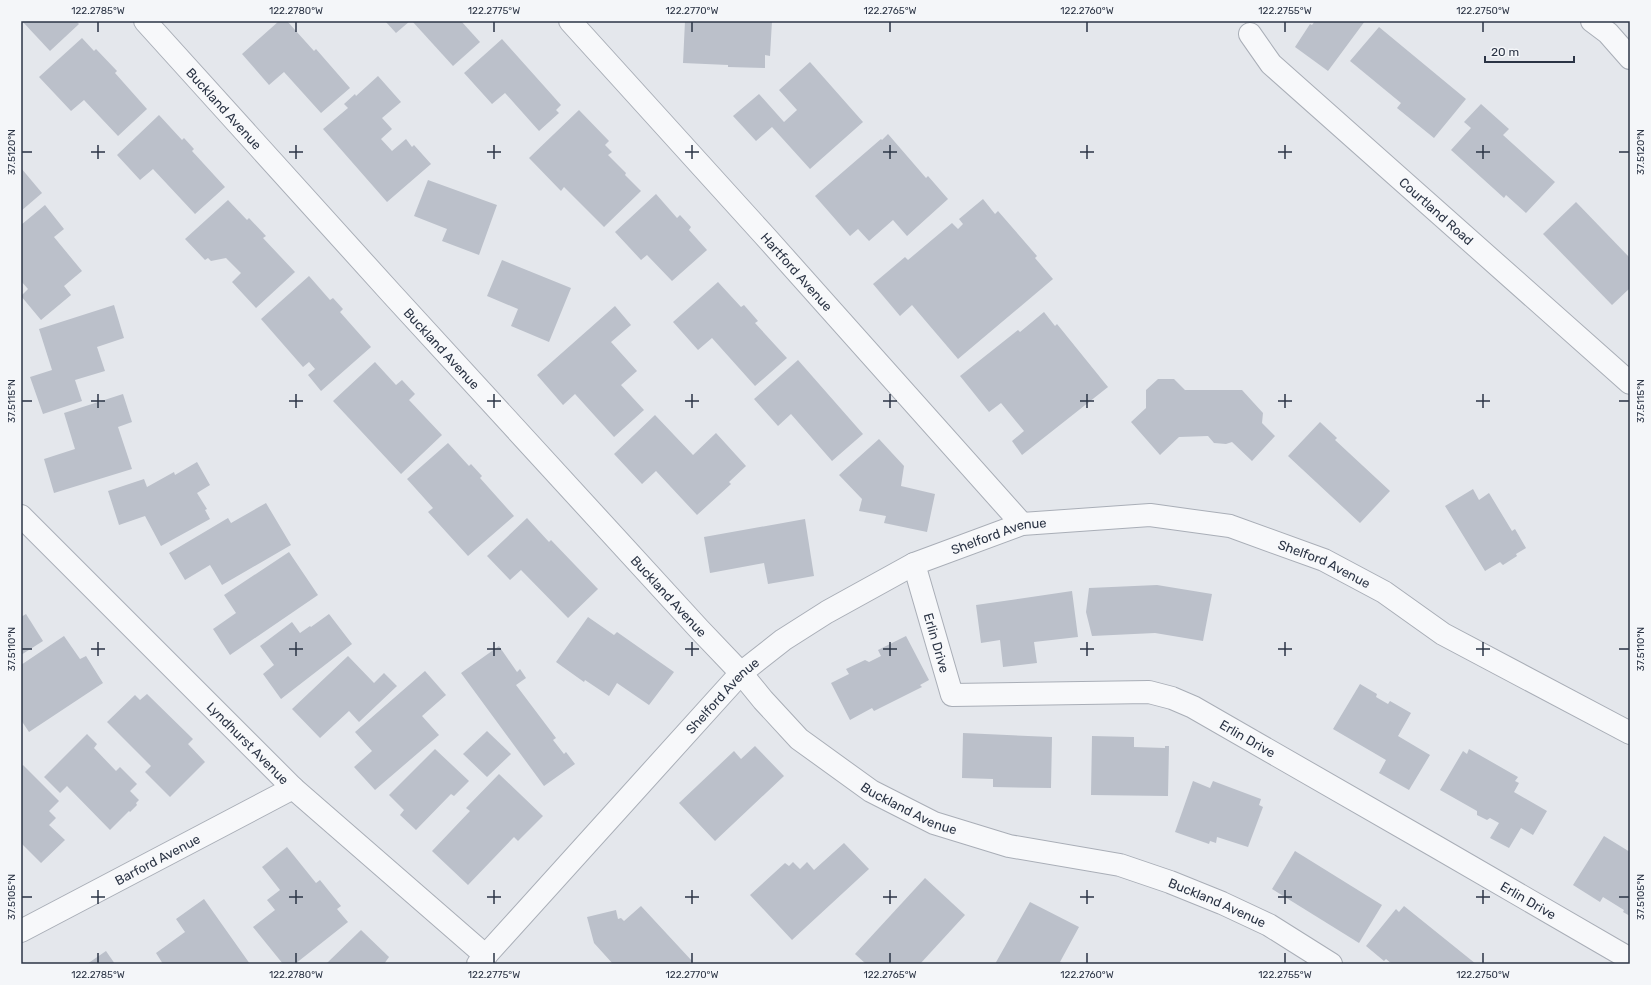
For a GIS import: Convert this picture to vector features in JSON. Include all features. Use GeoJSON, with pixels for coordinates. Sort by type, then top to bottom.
{"type":"FeatureCollection","features":[{"type":"Feature","properties":{"kind":"street","name":"Buckland Avenue"},"geometry":{"type":"LineString","coordinates":[[145,21],[699,629],[741,673],[762,700],[799,739],[871,791],[934,823],[1009,846],[1120,865],[1170,882],[1222,903],[1268,926],[1332,964]]}},
{"type":"Feature","properties":{"kind":"street","name":"Hartford Avenue"},"geometry":{"type":"LineString","coordinates":[[570,21],[759,229],[1022,524]]}},
{"type":"Feature","properties":{"kind":"street"},"geometry":{"type":"LineString","coordinates":[[1592,21],[1608,33],[1630,58]]}},
{"type":"Feature","properties":{"kind":"street","name":"Courtland Road"},"geometry":{"type":"LineString","coordinates":[[1250,34],[1270,64],[1630,383]]}},
{"type":"Feature","properties":{"kind":"street","name":"Shelford Avenue"},"geometry":{"type":"LineString","coordinates":[[482,960],[741,673],[783,640],[827,612],[914,564],[1022,524],[1150,515],[1230,526],[1324,560],[1384,592],[1443,634],[1630,733]]}},
{"type":"Feature","properties":{"kind":"street","name":"Lyndhurst Avenue"},"geometry":{"type":"LineString","coordinates":[[21,516],[293,788],[482,960]]}},
{"type":"Feature","properties":{"kind":"street","name":"Erlin Drive"},"geometry":{"type":"LineString","coordinates":[[914,564],[952,694],[1149,692],[1172,698],[1193,707],[1630,959]]}},
{"type":"Feature","properties":{"kind":"street","name":"Barford Avenue"},"geometry":{"type":"LineString","coordinates":[[21,931],[293,788]]}},
{"type":"Feature","properties":{"kind":"building"},"geometry":{"type":"Polygon","coordinates":[[[22,21],[76,21],[79,24],[50,51],[22,21]]]}},
{"type":"Feature","properties":{"kind":"building"},"geometry":{"type":"Polygon","coordinates":[[[279,21],[287,21],[314,51],[316,49],[350,88],[321,113],[284,72],[269,85],[242,54],[279,21]]]}},
{"type":"Feature","properties":{"kind":"building"},"geometry":{"type":"Polygon","coordinates":[[[385,21],[410,21],[396,33],[385,21]]]}},
{"type":"Feature","properties":{"kind":"building"},"geometry":{"type":"Polygon","coordinates":[[[412,21],[461,21],[480,42],[453,66],[412,21]]]}},
{"type":"Feature","properties":{"kind":"building"},"geometry":{"type":"Polygon","coordinates":[[[685,21],[772,21],[770,56],[765,55],[765,68],[728,67],[728,65],[683,63],[685,21]]]}},
{"type":"Feature","properties":{"kind":"building"},"geometry":{"type":"Polygon","coordinates":[[[1315,21],[1365,21],[1328,71],[1295,47],[1310,24],[1312,25],[1315,21]]]}},
{"type":"Feature","properties":{"kind":"building"},"geometry":{"type":"Polygon","coordinates":[[[1379,27],[1466,99],[1434,138],[1397,108],[1401,103],[1350,61],[1379,27]]]}},
{"type":"Feature","properties":{"kind":"building"},"geometry":{"type":"Polygon","coordinates":[[[82,38],[94,51],[96,49],[117,71],[115,73],[147,109],[118,136],[84,100],[71,111],[39,77],[82,38]]]}},
{"type":"Feature","properties":{"kind":"building"},"geometry":{"type":"Polygon","coordinates":[[[502,39],[561,105],[556,110],[559,113],[539,131],[505,93],[492,104],[464,73],[502,39]]]}},
{"type":"Feature","properties":{"kind":"building"},"geometry":{"type":"Polygon","coordinates":[[[810,62],[863,122],[810,169],[772,127],[756,141],[733,116],[759,94],[784,122],[797,110],[779,90],[810,62]]]}},
{"type":"Feature","properties":{"kind":"building"},"geometry":{"type":"Polygon","coordinates":[[[378,76],[401,102],[382,118],[392,129],[381,139],[392,151],[406,139],[412,147],[414,145],[431,164],[387,202],[323,129],[348,108],[344,104],[355,94],[356,96],[378,76]]]}},
{"type":"Feature","properties":{"kind":"building"},"geometry":{"type":"Polygon","coordinates":[[[1481,104],[1509,129],[1503,135],[1555,182],[1526,213],[1506,195],[1504,198],[1451,150],[1471,128],[1464,122],[1481,104]]]}},
{"type":"Feature","properties":{"kind":"building"},"geometry":{"type":"Polygon","coordinates":[[[579,110],[609,141],[605,145],[612,152],[608,155],[641,191],[604,227],[564,187],[561,191],[529,158],[579,110]]]}},
{"type":"Feature","properties":{"kind":"building"},"geometry":{"type":"Polygon","coordinates":[[[159,115],[182,140],[184,138],[194,149],[192,151],[225,187],[195,214],[153,169],[140,180],[117,155],[159,115]]]}},
{"type":"Feature","properties":{"kind":"building"},"geometry":{"type":"Polygon","coordinates":[[[888,134],[926,178],[928,176],[948,199],[907,236],[893,220],[869,241],[858,229],[850,236],[815,196],[888,134]]]}},
{"type":"Feature","properties":{"kind":"building"},"geometry":{"type":"Polygon","coordinates":[[[21,168],[42,193],[21,211],[21,168]]]}},
{"type":"Feature","properties":{"kind":"building"},"geometry":{"type":"Polygon","coordinates":[[[428,180],[497,205],[479,255],[442,241],[447,229],[414,216],[428,180]]]}},
{"type":"Feature","properties":{"kind":"building"},"geometry":{"type":"Polygon","coordinates":[[[656,194],[677,218],[680,215],[691,227],[689,230],[707,250],[672,281],[647,255],[641,260],[615,232],[656,194]]]}},
{"type":"Feature","properties":{"kind":"building"},"geometry":{"type":"Polygon","coordinates":[[[983,199],[995,214],[998,211],[1037,256],[1035,258],[1053,279],[958,359],[912,305],[900,316],[873,284],[905,257],[908,260],[952,223],[958,229],[963,224],[959,219],[983,199]]]}},
{"type":"Feature","properties":{"kind":"building"},"geometry":{"type":"Polygon","coordinates":[[[228,200],[247,220],[249,218],[266,236],[263,238],[295,272],[256,308],[232,282],[241,273],[226,258],[211,261],[208,258],[205,260],[185,239],[228,200]]]}},
{"type":"Feature","properties":{"kind":"building"},"geometry":{"type":"Polygon","coordinates":[[[1576,202],[1630,258],[1630,288],[1612,305],[1543,234],[1576,202]]]}},
{"type":"Feature","properties":{"kind":"building"},"geometry":{"type":"Polygon","coordinates":[[[45,205],[64,229],[54,237],[82,271],[64,286],[71,295],[41,320],[21,296],[28,289],[21,281],[21,225],[45,205]]]}},
{"type":"Feature","properties":{"kind":"building"},"geometry":{"type":"Polygon","coordinates":[[[502,260],[571,288],[549,342],[511,326],[518,309],[487,296],[502,260]]]}},
{"type":"Feature","properties":{"kind":"building"},"geometry":{"type":"Polygon","coordinates":[[[309,276],[330,300],[333,298],[343,309],[340,312],[371,347],[321,391],[308,375],[315,369],[309,362],[303,367],[261,319],[309,276]]]}},
{"type":"Feature","properties":{"kind":"building"},"geometry":{"type":"Polygon","coordinates":[[[718,282],[741,307],[744,305],[758,321],[755,323],[787,358],[755,386],[712,338],[698,350],[673,322],[718,282]]]}},
{"type":"Feature","properties":{"kind":"building"},"geometry":{"type":"Polygon","coordinates":[[[114,305],[124,338],[97,347],[105,371],[75,380],[82,401],[43,414],[30,377],[52,370],[39,329],[114,305]]]}},
{"type":"Feature","properties":{"kind":"building"},"geometry":{"type":"Polygon","coordinates":[[[615,306],[631,325],[611,342],[637,371],[621,385],[644,410],[614,437],[575,394],[563,405],[537,375],[615,306]]]}},
{"type":"Feature","properties":{"kind":"building"},"geometry":{"type":"Polygon","coordinates":[[[1044,312],[1055,326],[1057,324],[1108,387],[1022,455],[1012,441],[1024,431],[1001,403],[989,412],[960,376],[1018,330],[1020,332],[1044,312]]]}},
{"type":"Feature","properties":{"kind":"building"},"geometry":{"type":"Polygon","coordinates":[[[798,360],[863,434],[832,461],[791,414],[778,426],[754,399],[798,360]]]}},
{"type":"Feature","properties":{"kind":"building"},"geometry":{"type":"Polygon","coordinates":[[[375,362],[396,385],[402,380],[415,394],[409,400],[442,435],[401,474],[333,401],[375,362]]]}},
{"type":"Feature","properties":{"kind":"building"},"geometry":{"type":"Polygon","coordinates":[[[1158,379],[1174,379],[1185,390],[1242,390],[1263,413],[1262,423],[1275,436],[1252,461],[1232,442],[1226,444],[1214,443],[1208,436],[1179,437],[1160,455],[1131,422],[1146,408],[1146,390],[1158,379]]]}},
{"type":"Feature","properties":{"kind":"building"},"geometry":{"type":"Polygon","coordinates":[[[123,394],[132,422],[118,427],[132,469],[54,493],[44,459],[75,449],[64,413],[123,394]]]}},
{"type":"Feature","properties":{"kind":"building"},"geometry":{"type":"Polygon","coordinates":[[[655,415],[693,455],[716,433],[746,466],[729,482],[731,484],[697,515],[656,471],[642,484],[614,454],[655,415]]]}},
{"type":"Feature","properties":{"kind":"building"},"geometry":{"type":"Polygon","coordinates":[[[1320,422],[1337,438],[1335,440],[1390,491],[1360,523],[1288,456],[1320,422]]]}},
{"type":"Feature","properties":{"kind":"building"},"geometry":{"type":"Polygon","coordinates":[[[879,439],[904,466],[901,486],[935,494],[927,532],[884,523],[886,516],[859,511],[862,499],[839,475],[879,439]]]}},
{"type":"Feature","properties":{"kind":"building"},"geometry":{"type":"Polygon","coordinates":[[[448,443],[469,466],[471,464],[482,476],[480,478],[514,516],[468,556],[428,512],[433,508],[407,479],[448,443]]]}},
{"type":"Feature","properties":{"kind":"building"},"geometry":{"type":"Polygon","coordinates":[[[197,462],[210,485],[197,493],[207,509],[205,510],[210,519],[161,546],[145,516],[119,525],[108,491],[144,479],[147,487],[174,472],[175,475],[197,462]]]}},
{"type":"Feature","properties":{"kind":"building"},"geometry":{"type":"Polygon","coordinates":[[[1473,489],[1479,500],[1489,493],[1512,531],[1515,529],[1526,548],[1503,565],[1500,562],[1485,571],[1445,506],[1473,489]]]}},
{"type":"Feature","properties":{"kind":"building"},"geometry":{"type":"Polygon","coordinates":[[[266,503],[291,545],[222,585],[210,565],[185,580],[169,553],[228,518],[231,523],[266,503]]]}},
{"type":"Feature","properties":{"kind":"building"},"geometry":{"type":"Polygon","coordinates":[[[527,518],[549,542],[551,540],[598,589],[568,618],[521,570],[510,580],[487,556],[527,518]]]}},
{"type":"Feature","properties":{"kind":"building"},"geometry":{"type":"Polygon","coordinates":[[[805,519],[814,576],[768,584],[764,563],[710,573],[704,537],[805,519]]]}},
{"type":"Feature","properties":{"kind":"building"},"geometry":{"type":"Polygon","coordinates":[[[289,552],[318,595],[230,655],[213,629],[236,613],[224,595],[289,552]]]}},
{"type":"Feature","properties":{"kind":"building"},"geometry":{"type":"Polygon","coordinates":[[[1157,585],[1212,594],[1203,641],[1155,633],[1092,636],[1086,612],[1089,588],[1157,585]]]}},
{"type":"Feature","properties":{"kind":"building"},"geometry":{"type":"Polygon","coordinates":[[[1072,591],[1078,637],[1034,642],[1037,663],[1003,667],[1000,640],[981,643],[976,605],[1072,591]]]}},
{"type":"Feature","properties":{"kind":"building"},"geometry":{"type":"Polygon","coordinates":[[[26,614],[43,641],[21,655],[21,617],[26,614]]]}},
{"type":"Feature","properties":{"kind":"building"},"geometry":{"type":"Polygon","coordinates":[[[329,614],[352,644],[281,699],[263,674],[274,665],[260,646],[292,622],[300,633],[329,614]]]}},
{"type":"Feature","properties":{"kind":"building"},"geometry":{"type":"Polygon","coordinates":[[[588,617],[614,635],[617,632],[674,672],[649,705],[617,683],[609,696],[585,680],[584,682],[556,662],[588,617]]]}},
{"type":"Feature","properties":{"kind":"building"},"geometry":{"type":"Polygon","coordinates":[[[64,636],[80,659],[86,656],[103,683],[29,732],[21,720],[21,665],[64,636]]]}},
{"type":"Feature","properties":{"kind":"building"},"geometry":{"type":"Polygon","coordinates":[[[906,636],[929,680],[920,685],[922,687],[874,711],[872,708],[850,720],[831,683],[849,674],[846,669],[865,660],[869,662],[881,656],[878,650],[906,636]]]}},
{"type":"Feature","properties":{"kind":"building"},"geometry":{"type":"Polygon","coordinates":[[[499,646],[517,672],[520,669],[526,678],[516,685],[556,738],[553,740],[564,754],[566,752],[575,764],[544,786],[461,673],[499,646]]]}},
{"type":"Feature","properties":{"kind":"building"},"geometry":{"type":"Polygon","coordinates":[[[348,656],[374,683],[384,673],[397,686],[359,722],[349,711],[320,738],[292,709],[348,656]]]}},
{"type":"Feature","properties":{"kind":"building"},"geometry":{"type":"Polygon","coordinates":[[[425,671],[446,695],[422,716],[439,735],[375,790],[354,767],[372,751],[355,732],[425,671]]]}},
{"type":"Feature","properties":{"kind":"building"},"geometry":{"type":"Polygon","coordinates":[[[1360,684],[1377,694],[1376,697],[1388,704],[1390,701],[1411,713],[1398,736],[1430,755],[1409,790],[1379,773],[1386,760],[1333,729],[1360,684]]]}},
{"type":"Feature","properties":{"kind":"building"},"geometry":{"type":"Polygon","coordinates":[[[147,694],[193,739],[188,744],[205,762],[170,797],[145,772],[151,766],[107,722],[135,695],[140,700],[147,694]]]}},
{"type":"Feature","properties":{"kind":"building"},"geometry":{"type":"Polygon","coordinates":[[[487,731],[511,754],[487,777],[463,754],[487,731]]]}},
{"type":"Feature","properties":{"kind":"building"},"geometry":{"type":"Polygon","coordinates":[[[963,733],[1052,737],[1051,788],[993,787],[993,779],[962,778],[963,733]]]}},
{"type":"Feature","properties":{"kind":"building"},"geometry":{"type":"Polygon","coordinates":[[[87,734],[97,744],[94,748],[116,771],[120,767],[137,784],[130,791],[139,800],[136,803],[137,805],[110,830],[67,786],[60,793],[44,777],[87,734]]]}},
{"type":"Feature","properties":{"kind":"building"},"geometry":{"type":"Polygon","coordinates":[[[1092,736],[1134,737],[1134,747],[1165,748],[1165,746],[1169,746],[1168,796],[1091,795],[1092,736]]]}},
{"type":"Feature","properties":{"kind":"building"},"geometry":{"type":"Polygon","coordinates":[[[755,746],[784,776],[715,841],[679,803],[734,751],[741,759],[755,746]]]}},
{"type":"Feature","properties":{"kind":"building"},"geometry":{"type":"Polygon","coordinates":[[[435,749],[469,781],[454,796],[451,794],[416,830],[400,815],[404,810],[389,795],[435,749]]]}},
{"type":"Feature","properties":{"kind":"building"},"geometry":{"type":"Polygon","coordinates":[[[1469,749],[1518,777],[1515,781],[1519,783],[1514,792],[1547,811],[1533,835],[1521,828],[1509,848],[1490,838],[1499,823],[1490,818],[1487,820],[1477,815],[1477,811],[1440,790],[1463,751],[1467,754],[1469,749]]]}},
{"type":"Feature","properties":{"kind":"building"},"geometry":{"type":"Polygon","coordinates":[[[23,765],[59,801],[49,811],[56,818],[49,825],[65,840],[41,863],[21,843],[21,767],[23,765]]]}},
{"type":"Feature","properties":{"kind":"building"},"geometry":{"type":"Polygon","coordinates":[[[499,774],[543,816],[518,841],[514,837],[468,885],[432,851],[470,811],[466,808],[499,774]]]}},
{"type":"Feature","properties":{"kind":"building"},"geometry":{"type":"Polygon","coordinates":[[[1193,781],[1210,788],[1213,781],[1261,799],[1259,805],[1263,807],[1248,847],[1217,837],[1216,843],[1210,841],[1209,844],[1175,832],[1193,781]]]}},
{"type":"Feature","properties":{"kind":"building"},"geometry":{"type":"Polygon","coordinates":[[[1604,836],[1630,852],[1630,916],[1623,912],[1624,910],[1603,897],[1600,902],[1573,885],[1604,836]]]}},
{"type":"Feature","properties":{"kind":"building"},"geometry":{"type":"Polygon","coordinates":[[[844,843],[869,869],[792,940],[750,895],[785,863],[789,866],[793,862],[800,869],[807,862],[814,870],[844,843]]]}},
{"type":"Feature","properties":{"kind":"building"},"geometry":{"type":"Polygon","coordinates":[[[287,847],[316,883],[320,880],[341,906],[337,909],[348,922],[295,964],[283,964],[253,927],[275,910],[267,900],[280,890],[262,867],[287,847]]]}},
{"type":"Feature","properties":{"kind":"building"},"geometry":{"type":"Polygon","coordinates":[[[1295,851],[1382,905],[1359,943],[1272,889],[1295,851]]]}},
{"type":"Feature","properties":{"kind":"building"},"geometry":{"type":"Polygon","coordinates":[[[925,878],[965,915],[920,964],[866,964],[855,954],[925,878]]]}},
{"type":"Feature","properties":{"kind":"building"},"geometry":{"type":"Polygon","coordinates":[[[204,899],[250,964],[163,964],[156,953],[185,932],[176,919],[204,899]]]}},
{"type":"Feature","properties":{"kind":"building"},"geometry":{"type":"Polygon","coordinates":[[[1030,902],[1079,927],[1060,962],[1065,964],[995,964],[1030,902]]]}},
{"type":"Feature","properties":{"kind":"building"},"geometry":{"type":"Polygon","coordinates":[[[641,906],[692,961],[688,964],[613,964],[594,943],[587,917],[616,910],[618,919],[621,918],[624,921],[641,906]]]}},
{"type":"Feature","properties":{"kind":"building"},"geometry":{"type":"Polygon","coordinates":[[[1404,906],[1476,964],[1392,964],[1386,959],[1384,961],[1366,946],[1396,909],[1399,912],[1404,906]]]}},
{"type":"Feature","properties":{"kind":"building"},"geometry":{"type":"Polygon","coordinates":[[[361,930],[389,957],[384,964],[326,964],[361,930]]]}},
{"type":"Feature","properties":{"kind":"building"},"geometry":{"type":"Polygon","coordinates":[[[106,951],[115,964],[87,964],[106,951]]]}}]}
